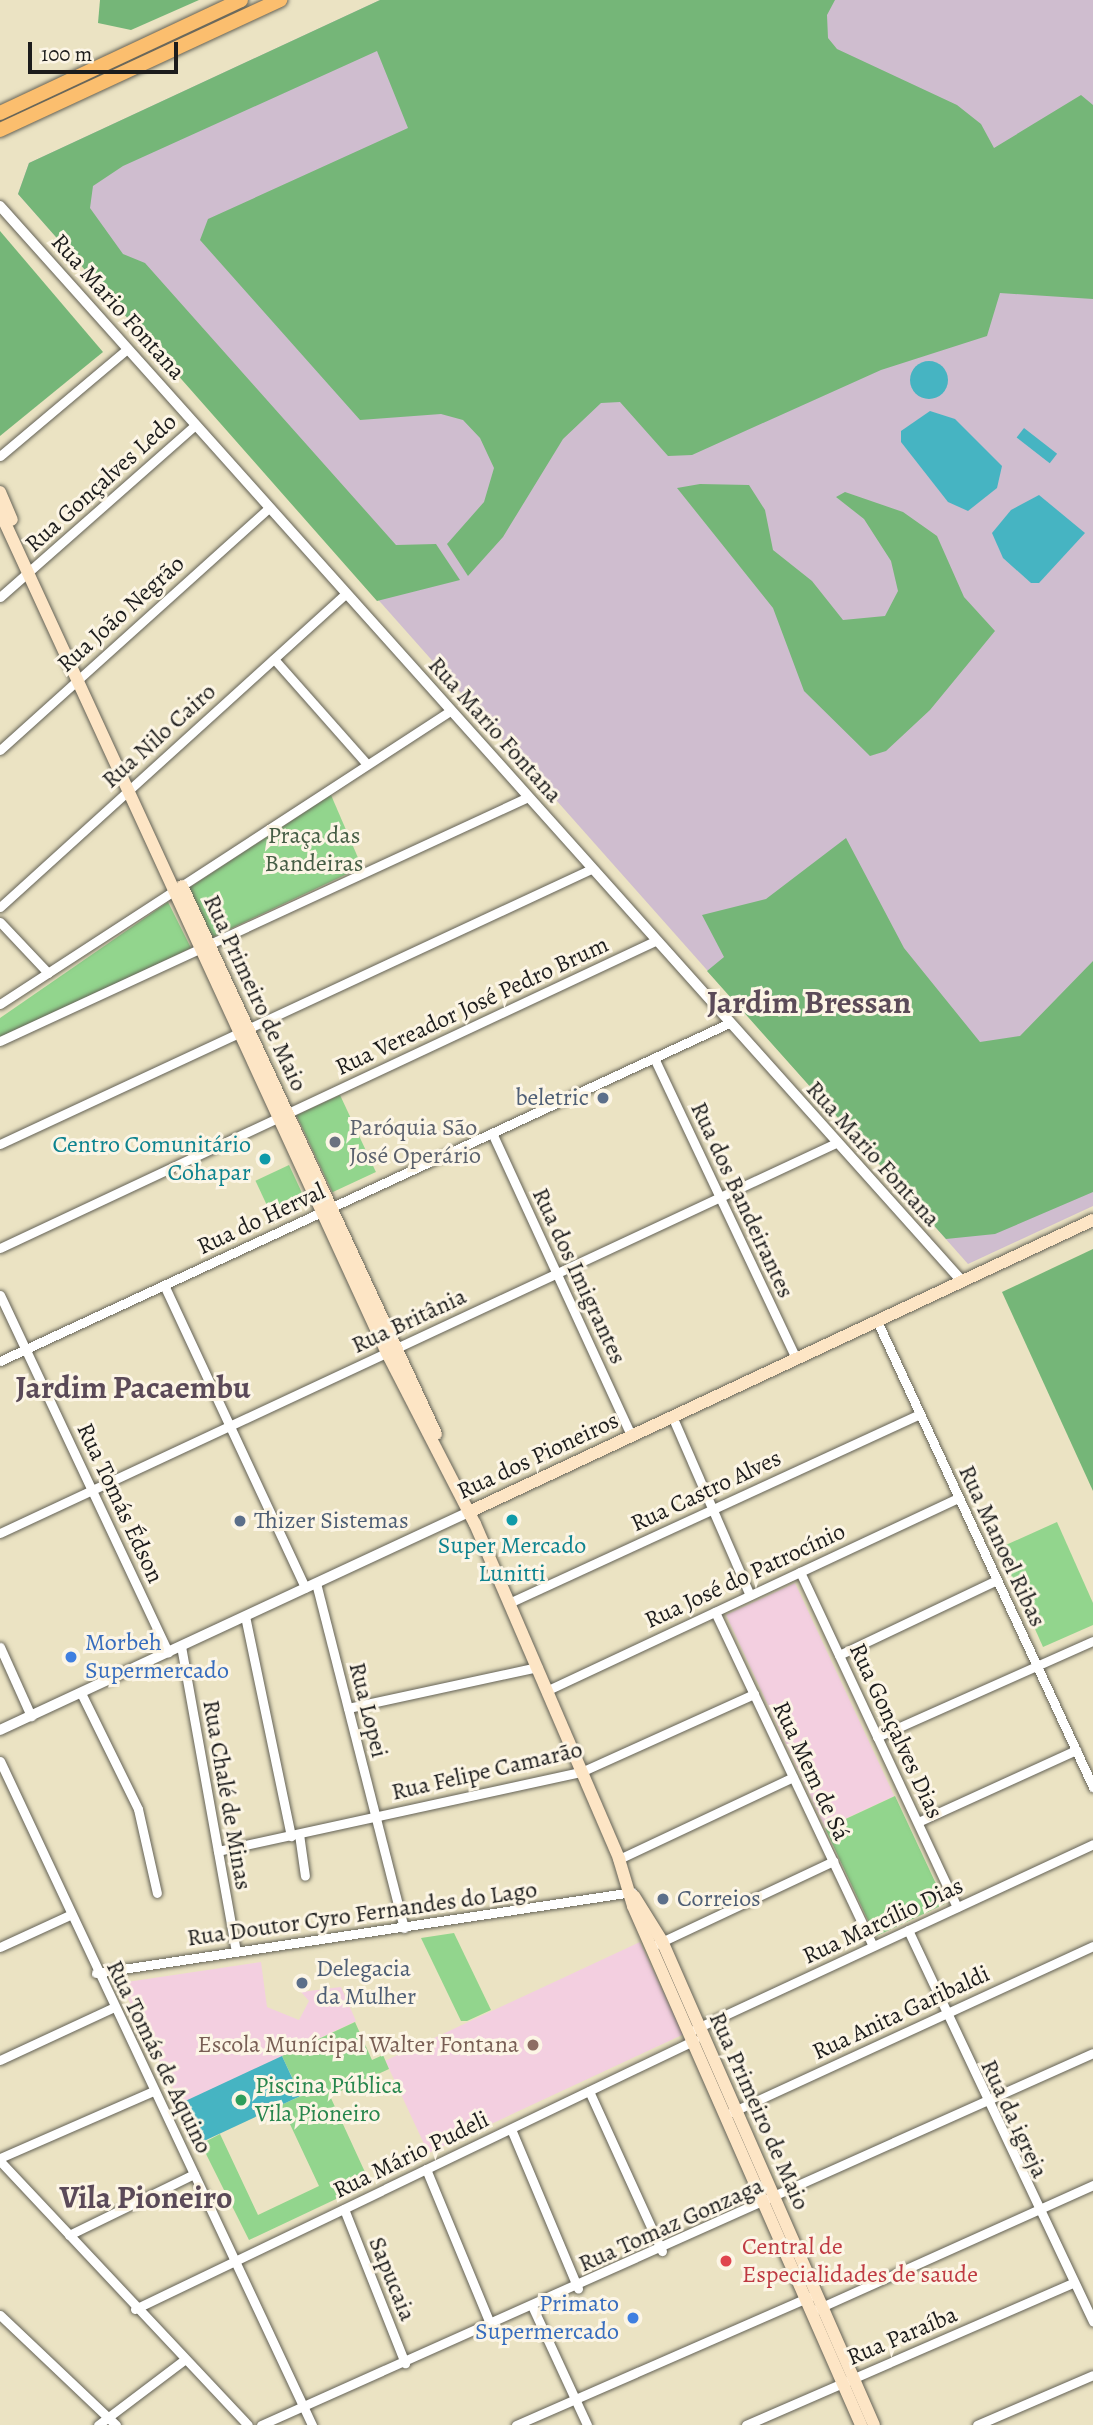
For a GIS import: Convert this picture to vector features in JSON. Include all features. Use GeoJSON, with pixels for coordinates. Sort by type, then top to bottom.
{"type":"FeatureCollection","features":[{"type":"Feature","properties":{"kind":"main road"},"geometry":{"type":"LineString","coordinates":[[0,113],[241,0]]}},
{"type":"Feature","properties":{"kind":"main road"},"geometry":{"type":"LineString","coordinates":[[0,130],[281,0]]}},
{"type":"Feature","properties":{"kind":"main road"},"geometry":{"type":"LineString","coordinates":[[29,99],[36,113]]}},
{"type":"Feature","properties":{"kind":"main road","name":"Rua Primeiro de Maio"},"geometry":{"type":"LineString","coordinates":[[0,492],[30,571]]}},
{"type":"Feature","properties":{"kind":"main road","name":"Rua Primeiro de Maio"},"geometry":{"type":"LineString","coordinates":[[0,512],[81,677],[325,1209],[469,1512],[548,1690],[633,1894],[848,2380],[874,2425]]}},
{"type":"Feature","properties":{"kind":"main road","name":"Rua dos Pioneiros"},"geometry":{"type":"LineString","coordinates":[[469,1512],[1093,1220]]}},
{"type":"Feature","properties":{"kind":"main road","name":"Rua Primeiro de Maio"},"geometry":{"type":"LineString","coordinates":[[848,2380],[861,2425]]}},
{"type":"Feature","properties":{"kind":"street","name":"Rua Mario Fontana"},"geometry":{"type":"LineString","coordinates":[[0,205],[834,1144],[962,1281]]}},
{"type":"Feature","properties":{"kind":"street"},"geometry":{"type":"LineString","coordinates":[[0,456],[127,349]]}},
{"type":"Feature","properties":{"kind":"street","name":"Rua Gonçalves Ledo"},"geometry":{"type":"LineString","coordinates":[[0,597],[195,425]]}},
{"type":"Feature","properties":{"kind":"street","name":"Rua João Negrão"},"geometry":{"type":"LineString","coordinates":[[0,750],[269,508]]}},
{"type":"Feature","properties":{"kind":"street","name":"Rua Nilo Cairo"},"geometry":{"type":"LineString","coordinates":[[0,907],[344,595]]}},
{"type":"Feature","properties":{"kind":"street"},"geometry":{"type":"LineString","coordinates":[[274,659],[367,764]]}},
{"type":"Feature","properties":{"kind":"street"},"geometry":{"type":"LineString","coordinates":[[0,1004],[450,711]]}},
{"type":"Feature","properties":{"kind":"street"},"geometry":{"type":"LineString","coordinates":[[0,1041],[528,797]]}},
{"type":"Feature","properties":{"kind":"street"},"geometry":{"type":"LineString","coordinates":[[0,1144],[591,869]]}},
{"type":"Feature","properties":{"kind":"street"},"geometry":{"type":"LineString","coordinates":[[0,922],[48,973]]}},
{"type":"Feature","properties":{"kind":"street","name":"Rua Vereador José Pedro Brum"},"geometry":{"type":"LineString","coordinates":[[0,1248],[656,941]]}},
{"type":"Feature","properties":{"kind":"street","name":"Rua do Herval"},"geometry":{"type":"LineString","coordinates":[[0,1361],[729,1023]]}},
{"type":"Feature","properties":{"kind":"street","name":"Rua dos Bandeirantes"},"geometry":{"type":"LineString","coordinates":[[654,1058],[796,1359]]}},
{"type":"Feature","properties":{"kind":"street","name":"Rua dos Imigrantes"},"geometry":{"type":"LineString","coordinates":[[492,1133],[631,1435]]}},
{"type":"Feature","properties":{"kind":"street","name":"Rua Britânia"},"geometry":{"type":"LineString","coordinates":[[0,1533],[834,1144]]}},
{"type":"Feature","properties":{"kind":"street"},"geometry":{"type":"LineString","coordinates":[[164,1285],[305,1588]]}},
{"type":"Feature","properties":{"kind":"street","name":"Rua Tomás Édson"},"geometry":{"type":"LineString","coordinates":[[0,1295],[168,1652]]}},
{"type":"Feature","properties":{"kind":"street","name":"Rua Manoel Ribas"},"geometry":{"type":"LineString","coordinates":[[877,1321],[1093,1787]]}},
{"type":"Feature","properties":{"kind":"street","name":"Rua Castro Alves"},"geometry":{"type":"LineString","coordinates":[[509,1603],[919,1414]]}},
{"type":"Feature","properties":{"kind":"street"},"geometry":{"type":"LineString","coordinates":[[672,1416],[750,1595]]}},
{"type":"Feature","properties":{"kind":"street","name":"Rua José do Patrocínio"},"geometry":{"type":"LineString","coordinates":[[548,1690],[958,1498]]}},
{"type":"Feature","properties":{"kind":"street","name":"Rua dos Pioneiros"},"geometry":{"type":"LineString","coordinates":[[0,1730],[469,1512]]}},
{"type":"Feature","properties":{"kind":"street","name":"Rua Gonçalves Dias"},"geometry":{"type":"LineString","coordinates":[[800,1572],[957,1907]]}},
{"type":"Feature","properties":{"kind":"street"},"geometry":{"type":"LineString","coordinates":[[839,1655],[997,1580]]}},
{"type":"Feature","properties":{"kind":"street","name":"Rua Lopei"},"geometry":{"type":"LineString","coordinates":[[316,1583],[404,1928]]}},
{"type":"Feature","properties":{"kind":"street","name":"Rua Mem de Sá"},"geometry":{"type":"LineString","coordinates":[[715,1612],[873,1946]]}},
{"type":"Feature","properties":{"kind":"street"},"geometry":{"type":"LineString","coordinates":[[245,1616],[305,1876]]}},
{"type":"Feature","properties":{"kind":"street"},"geometry":{"type":"LineString","coordinates":[[877,1737],[1093,1641]]}},
{"type":"Feature","properties":{"kind":"street","name":"Rua Chalé de Minas"},"geometry":{"type":"LineString","coordinates":[[181,1646],[236,1952]]}},
{"type":"Feature","properties":{"kind":"street"},"geometry":{"type":"LineString","coordinates":[[0,1647],[31,1716]]}},
{"type":"Feature","properties":{"kind":"street"},"geometry":{"type":"LineString","coordinates":[[348,1708],[538,1667]]}},
{"type":"Feature","properties":{"kind":"street"},"geometry":{"type":"LineString","coordinates":[[81,1693],[138,1809],[157,1894]]}},
{"type":"Feature","properties":{"kind":"street","name":"Rua Felipe Camarão"},"geometry":{"type":"LineString","coordinates":[[218,1852],[581,1772],[754,1694]]}},
{"type":"Feature","properties":{"kind":"street"},"geometry":{"type":"LineString","coordinates":[[918,1822],[1076,1750]]}},
{"type":"Feature","properties":{"kind":"street","name":"Rua Tomás de Aquino"},"geometry":{"type":"LineString","coordinates":[[0,1761],[112,2008],[237,2260],[312,2425]]}},
{"type":"Feature","properties":{"kind":"street"},"geometry":{"type":"LineString","coordinates":[[619,1859],[793,1777]]}},
{"type":"Feature","properties":{"kind":"street","name":"Rua Marcílio Dias"},"geometry":{"type":"LineString","coordinates":[[695,2035],[873,1946],[1093,1844]]}},
{"type":"Feature","properties":{"kind":"street"},"geometry":{"type":"LineString","coordinates":[[657,1944],[833,1861]]}},
{"type":"Feature","properties":{"kind":"street","name":"Rua Doutor Cyro Fernandes do Lago"},"geometry":{"type":"LineString","coordinates":[[96,1973],[633,1894]]}},
{"type":"Feature","properties":{"kind":"street"},"geometry":{"type":"LineString","coordinates":[[0,1947],[70,1915]]}},
{"type":"Feature","properties":{"kind":"street","name":"Rua da igreja"},"geometry":{"type":"LineString","coordinates":[[908,1930],[1035,2210],[1073,2283],[1089,2303],[1093,2320]]}},
{"type":"Feature","properties":{"kind":"street","name":"Rua Anita Garibaldi"},"geometry":{"type":"LineString","coordinates":[[730,2112],[1093,1946]]}},
{"type":"Feature","properties":{"kind":"street"},"geometry":{"type":"LineString","coordinates":[[0,2060],[112,2008]]}},
{"type":"Feature","properties":{"kind":"street","name":"Rua Mário Pudeli"},"geometry":{"type":"LineString","coordinates":[[135,2309],[589,2091],[695,2035]]}},
{"type":"Feature","properties":{"kind":"street","name":"Rua Tomaz Gonzaga"},"geometry":{"type":"LineString","coordinates":[[261,2425],[662,2251],[1093,2053]]}},
{"type":"Feature","properties":{"kind":"street"},"geometry":{"type":"LineString","coordinates":[[153,2091],[0,2159],[135,2309],[248,2425]]}},
{"type":"Feature","properties":{"kind":"street"},"geometry":{"type":"LineString","coordinates":[[589,2091],[662,2251]]}},
{"type":"Feature","properties":{"kind":"street"},"geometry":{"type":"LineString","coordinates":[[511,2129],[578,2288]]}},
{"type":"Feature","properties":{"kind":"street"},"geometry":{"type":"LineString","coordinates":[[426,2169],[491,2326]]}},
{"type":"Feature","properties":{"kind":"street"},"geometry":{"type":"LineString","coordinates":[[69,2235],[194,2174]]}},
{"type":"Feature","properties":{"kind":"street"},"geometry":{"type":"LineString","coordinates":[[516,2425],[815,2303],[1093,2185]]}},
{"type":"Feature","properties":{"kind":"street","name":"Sapucaia"},"geometry":{"type":"LineString","coordinates":[[344,2209],[405,2363]]}},
{"type":"Feature","properties":{"kind":"street","name":"Rua Paraíba"},"geometry":{"type":"LineString","coordinates":[[746,2425],[1073,2283]]}},
{"type":"Feature","properties":{"kind":"street"},"geometry":{"type":"LineString","coordinates":[[533,2308],[587,2425]]}},
{"type":"Feature","properties":{"kind":"street"},"geometry":{"type":"LineString","coordinates":[[0,2315],[116,2425]]}},
{"type":"Feature","properties":{"kind":"street"},"geometry":{"type":"LineString","coordinates":[[98,2425],[184,2360]]}},
{"type":"Feature","properties":{"kind":"street"},"geometry":{"type":"LineString","coordinates":[[978,2425],[1093,2375]]}},
{"type":"Feature","properties":{"kind":"shaded area"},"geometry":{"type":"Polygon","coordinates":[[[380,0],[1093,0],[1093,1206],[968,1264],[18,194],[29,163],[380,0]]]}},
{"type":"Feature","properties":{"kind":"shaded area"},"geometry":{"type":"Polygon","coordinates":[[[795,1583],[894,1796],[825,1828],[726,1615],[795,1583]]]}},
{"type":"Feature","properties":{"kind":"shaded area","name":"Escola Munícipal Walter Fontana"},"geometry":{"type":"Polygon","coordinates":[[[640,1942],[683,2034],[428,2153],[385,2061],[640,1942]]]}},
{"type":"Feature","properties":{"kind":"shaded area"},"geometry":{"type":"Polygon","coordinates":[[[261,1962],[267,2007],[299,2020],[309,2001],[301,1992],[341,1987],[356,2021],[181,2104],[120,1983],[261,1962]]]}},
{"type":"Feature","properties":{"kind":"green space"},"geometry":{"type":"Polygon","coordinates":[[[100,0],[199,0],[131,30],[98,23],[100,0]]]}},
{"type":"Feature","properties":{"kind":"green space"},"geometry":{"type":"Polygon","coordinates":[[[380,0],[835,0],[827,15],[828,38],[837,49],[957,105],[981,124],[994,148],[1081,95],[1093,105],[1093,299],[1000,293],[987,336],[881,370],[692,455],[668,456],[620,402],[601,403],[563,439],[503,537],[468,576],[447,544],[484,502],[494,468],[480,438],[463,420],[441,414],[360,420],[200,240],[208,219],[408,128],[377,51],[123,166],[93,186],[90,208],[123,254],[145,263],[396,545],[436,544],[460,580],[377,601],[18,194],[29,163],[380,0]]]}},
{"type":"Feature","properties":{"kind":"green space"},"geometry":{"type":"Polygon","coordinates":[[[0,231],[103,352],[0,436],[0,231]]]}},
{"type":"Feature","properties":{"kind":"green space"},"geometry":{"type":"Polygon","coordinates":[[[700,484],[749,485],[765,510],[773,550],[812,581],[843,620],[885,616],[898,591],[891,561],[864,519],[836,497],[845,492],[903,512],[937,536],[964,597],[995,631],[930,710],[886,751],[870,756],[804,691],[773,608],[677,488],[700,484]]]}},
{"type":"Feature","properties":{"kind":"green space","name":"Praça das Bandeiras"},"geometry":{"type":"Polygon","coordinates":[[[331,795],[362,867],[211,938],[189,888],[331,795]]]}},
{"type":"Feature","properties":{"kind":"green space"},"geometry":{"type":"Polygon","coordinates":[[[846,838],[904,948],[980,1042],[1020,1036],[1093,961],[1093,1192],[995,1234],[946,1239],[707,971],[724,957],[702,915],[766,899],[846,838]]]}},
{"type":"Feature","properties":{"kind":"green space"},"geometry":{"type":"Polygon","coordinates":[[[168,902],[191,948],[0,1040],[0,1018],[168,902]]]}},
{"type":"Feature","properties":{"kind":"green space"},"geometry":{"type":"Polygon","coordinates":[[[340,1095],[376,1172],[332,1192],[296,1115],[340,1095]]]}},
{"type":"Feature","properties":{"kind":"green space"},"geometry":{"type":"Polygon","coordinates":[[[289,1165],[307,1203],[273,1219],[255,1181],[289,1165]]]}},
{"type":"Feature","properties":{"kind":"green space"},"geometry":{"type":"Polygon","coordinates":[[[1093,1249],[1093,1491],[1002,1292],[1093,1249]]]}},
{"type":"Feature","properties":{"kind":"green space"},"geometry":{"type":"Polygon","coordinates":[[[1057,1522],[1093,1603],[1093,1625],[1043,1647],[999,1548],[1057,1522]]]}},
{"type":"Feature","properties":{"kind":"green space"},"geometry":{"type":"Polygon","coordinates":[[[895,1796],[945,1904],[876,1936],[825,1829],[895,1796]]]}},
{"type":"Feature","properties":{"kind":"green space"},"geometry":{"type":"Polygon","coordinates":[[[454,1933],[491,2010],[467,2021],[461,2021],[421,1938],[454,1933]]]}},
{"type":"Feature","properties":{"kind":"green space"},"geometry":{"type":"Polygon","coordinates":[[[355,2022],[372,2060],[383,2055],[389,2069],[330,2096],[370,2183],[249,2240],[201,2144],[220,2134],[258,2215],[319,2186],[281,2105],[301,2096],[282,2056],[355,2022]]]}},
{"type":"Feature","properties":{"kind":"water"},"geometry":{"type":"Polygon","coordinates":[[[929,361],[943,366],[948,380],[943,394],[929,399],[915,394],[910,380],[915,366],[929,361]]]}},
{"type":"Feature","properties":{"kind":"water"},"geometry":{"type":"Polygon","coordinates":[[[930,411],[955,419],[1002,466],[997,488],[968,511],[948,502],[901,442],[901,431],[930,411]]]}},
{"type":"Feature","properties":{"kind":"water"},"geometry":{"type":"Polygon","coordinates":[[[1024,428],[1057,454],[1050,463],[1017,437],[1024,428]]]}},
{"type":"Feature","properties":{"kind":"water"},"geometry":{"type":"Polygon","coordinates":[[[1039,495],[1085,533],[1039,583],[1031,583],[1003,558],[992,533],[1011,510],[1039,495]]]}},
{"type":"Feature","properties":{"kind":"water","name":"Piscina Pública Vila Pioneiro"},"geometry":{"type":"Polygon","coordinates":[[[282,2056],[301,2096],[199,2143],[180,2103],[282,2056]]]}},
{"type":"Feature","properties":{"kind":"place","name":"beletric"},"geometry":{"type":"Point","coordinates":[603,1098]}},
{"type":"Feature","properties":{"kind":"place","name":"Paróquia São José Operário"},"geometry":{"type":"Point","coordinates":[335,1142]}},
{"type":"Feature","properties":{"kind":"place","name":"Centro Comunitário Cohapar"},"geometry":{"type":"Point","coordinates":[265,1159]}},
{"type":"Feature","properties":{"kind":"place","name":"Super Mercado Lunitti"},"geometry":{"type":"Point","coordinates":[512,1520]}},
{"type":"Feature","properties":{"kind":"place","name":"Thizer Sistemas"},"geometry":{"type":"Point","coordinates":[240,1521]}},
{"type":"Feature","properties":{"kind":"place","name":"Morbeh Supermercado"},"geometry":{"type":"Point","coordinates":[71,1657]}},
{"type":"Feature","properties":{"kind":"place","name":"Correios"},"geometry":{"type":"Point","coordinates":[663,1899]}},
{"type":"Feature","properties":{"kind":"place","name":"Delegacia da Mulher"},"geometry":{"type":"Point","coordinates":[302,1983]}},
{"type":"Feature","properties":{"kind":"place","name":"Escola Munícipal Walter Fontana"},"geometry":{"type":"Point","coordinates":[533,2045]}},
{"type":"Feature","properties":{"kind":"place","name":"Piscina Pública Vila Pioneiro"},"geometry":{"type":"Point","coordinates":[241,2100]}},
{"type":"Feature","properties":{"kind":"place","name":"Central de Especialidades de saude"},"geometry":{"type":"Point","coordinates":[726,2261]}},
{"type":"Feature","properties":{"kind":"place","name":"Primato Supermercado"},"geometry":{"type":"Point","coordinates":[633,2318]}},
{"type":"Feature","properties":{"kind":"district","name":"Jardim Bressan"},"geometry":{"type":"Point","coordinates":[809,1002]}},
{"type":"Feature","properties":{"kind":"district","name":"Jardim Pacaembu"},"geometry":{"type":"Point","coordinates":[133,1387]}},
{"type":"Feature","properties":{"kind":"district","name":"Vila Pioneiro"},"geometry":{"type":"Point","coordinates":[146,2197]}}]}
